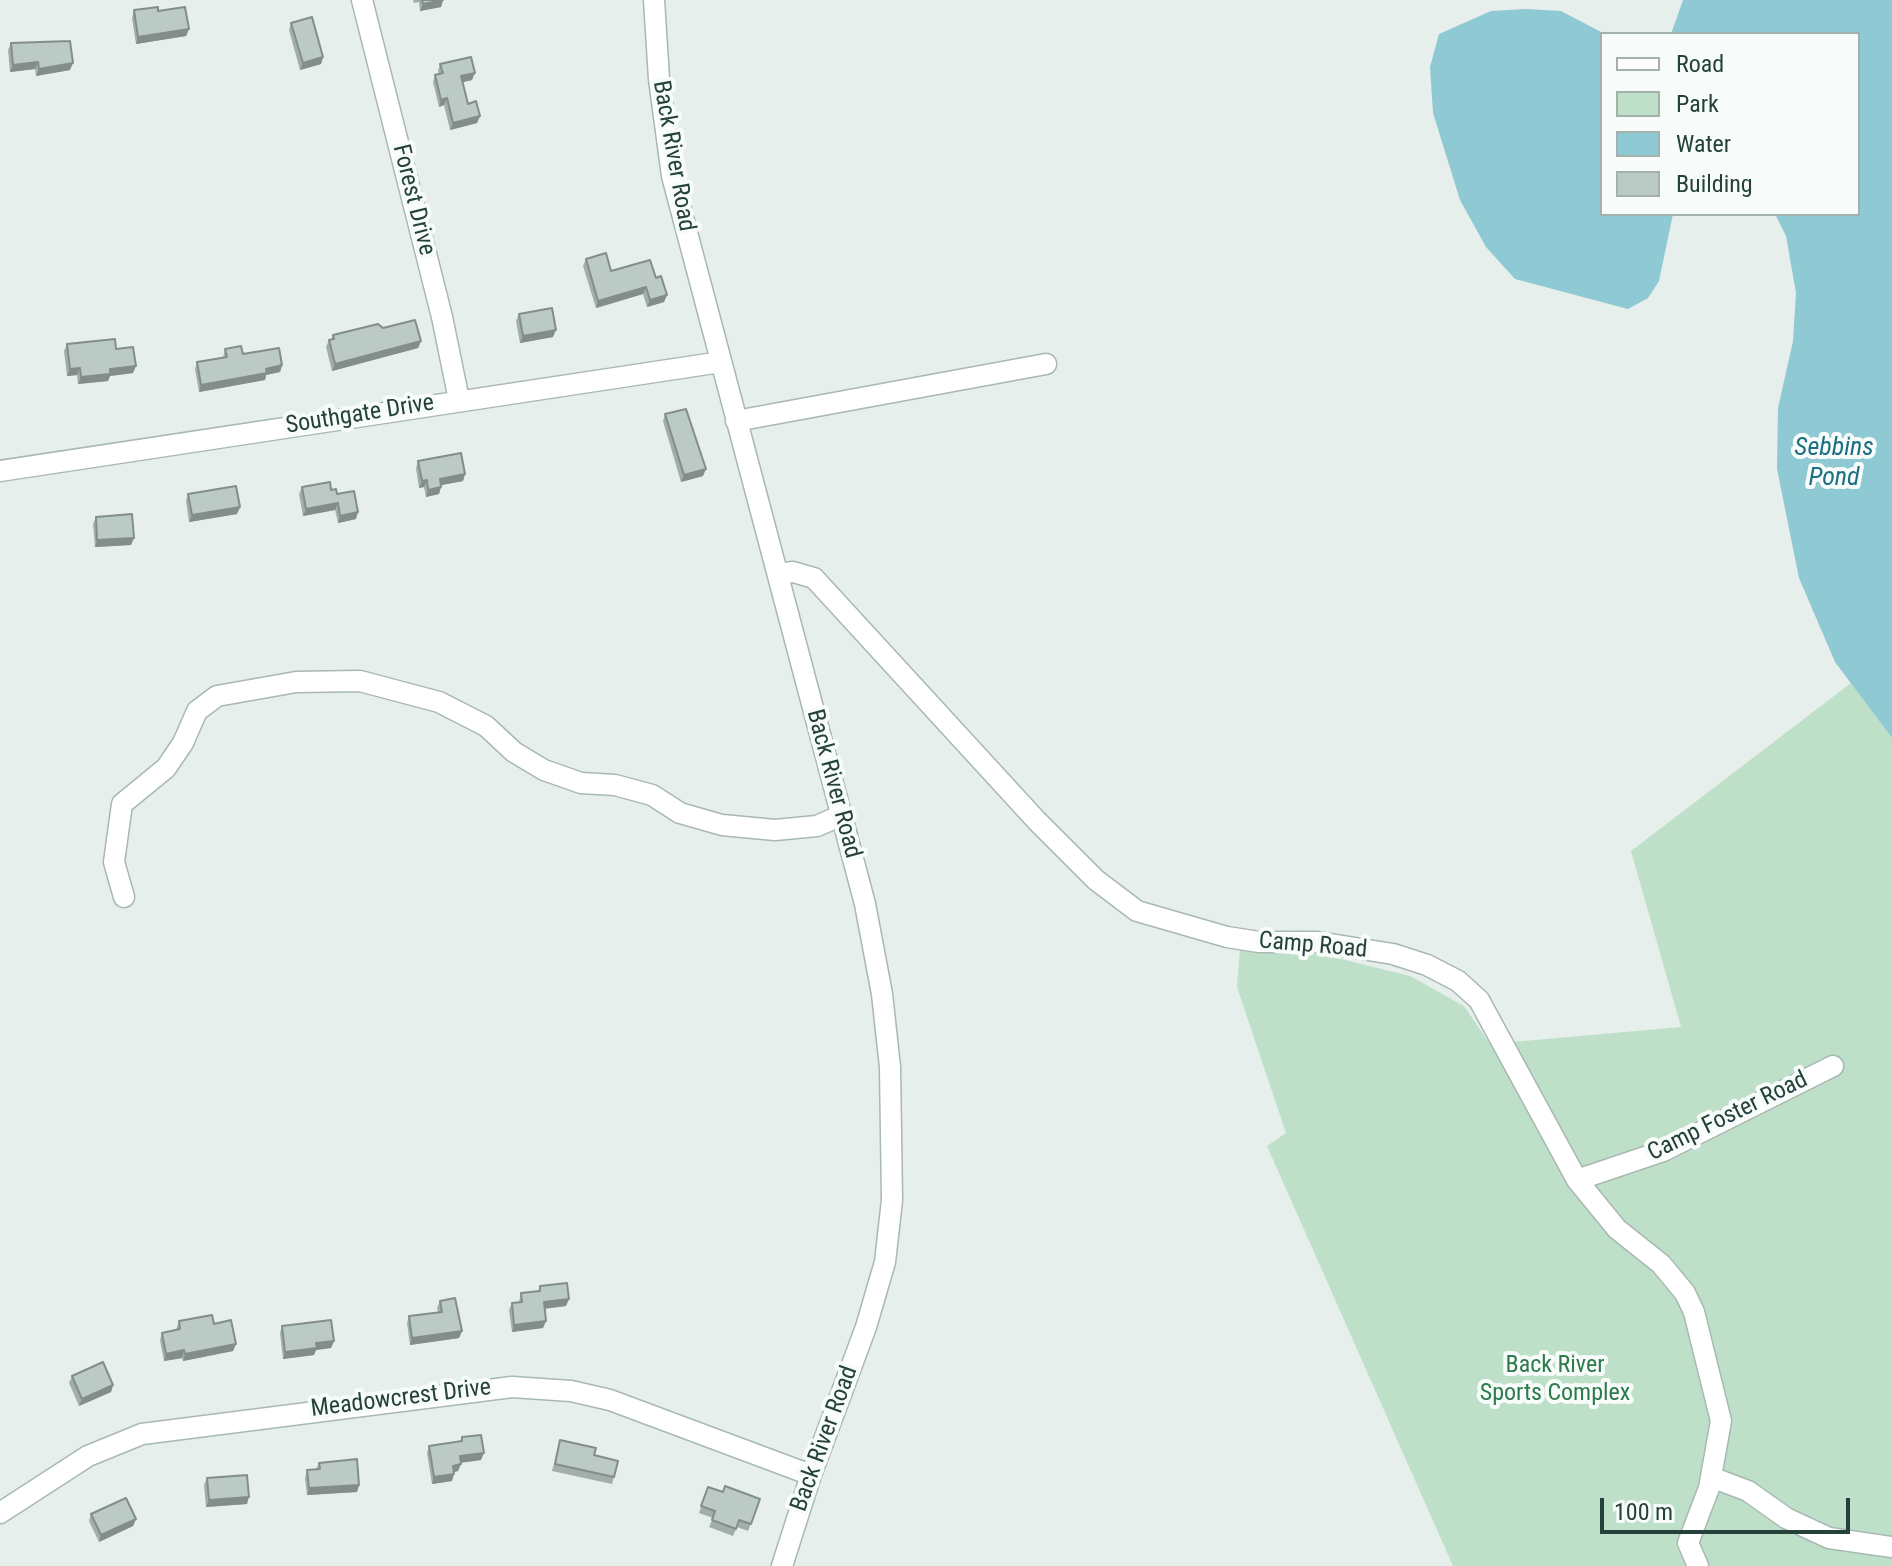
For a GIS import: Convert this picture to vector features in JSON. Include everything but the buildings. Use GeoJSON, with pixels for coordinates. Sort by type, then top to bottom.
{"type":"FeatureCollection","features":[{"type":"Feature","properties":{"kind":"street","name":"Forest Drive"},"geometry":{"type":"LineString","coordinates":[[362,0],[442,317],[459,400]]}},
{"type":"Feature","properties":{"kind":"street","name":"Back River Road"},"geometry":{"type":"LineString","coordinates":[[654,0],[665,137],[736,421],[842,815],[871,933],[886,1027],[892,1102],[892,1200],[885,1262],[875,1300],[811,1475],[782,1566]]}},
{"type":"Feature","properties":{"kind":"street","name":"Southgate Drive"},"geometry":{"type":"LineString","coordinates":[[0,471],[721,362]]}},
{"type":"Feature","properties":{"kind":"street"},"geometry":{"type":"LineString","coordinates":[[736,421],[1046,364]]}},
{"type":"Feature","properties":{"kind":"street","name":"Camp Road"},"geometry":{"type":"LineString","coordinates":[[778,574],[793,572],[814,578],[1037,821],[1096,880],[1137,911],[1227,937],[1259,942],[1318,942],[1393,954],[1427,965],[1458,981],[1489,1014],[1577,1180],[1617,1229],[1661,1264],[1685,1293],[1694,1312],[1721,1421],[1711,1477],[1688,1543],[1698,1566]]}},
{"type":"Feature","properties":{"kind":"street"},"geometry":{"type":"LineString","coordinates":[[124,897],[114,862],[122,804],[166,768],[183,743],[197,711],[217,696],[296,682],[360,681],[439,702],[486,726],[514,752],[544,770],[581,783],[615,785],[652,795],[680,813],[722,825],[775,830],[817,826],[842,815]]}},
{"type":"Feature","properties":{"kind":"street","name":"Camp Foster Road"},"geometry":{"type":"LineString","coordinates":[[1577,1180],[1663,1151],[1833,1066]]}},
{"type":"Feature","properties":{"kind":"street","name":"Meadowcrest Drive"},"geometry":{"type":"LineString","coordinates":[[0,1513],[88,1456],[142,1434],[512,1387],[571,1391],[610,1400],[811,1475]]}},
{"type":"Feature","properties":{"kind":"street"},"geometry":{"type":"LineString","coordinates":[[1711,1477],[1748,1491],[1786,1518],[1829,1538],[1892,1547]]}},
{"type":"Feature","properties":{"kind":"green space","name":"Back River Sports Complex"},"geometry":{"type":"Polygon","coordinates":[[[1851,683],[1892,738],[1892,1566],[1453,1566],[1267,1146],[1286,1133],[1237,987],[1240,949],[1325,955],[1410,976],[1464,1006],[1490,1044],[1681,1027],[1631,851],[1851,683]]]}},
{"type":"Feature","properties":{"kind":"water","name":"Sebbins Pond"},"geometry":{"type":"Polygon","coordinates":[[[1683,0],[1892,0],[1892,738],[1835,662],[1799,578],[1777,469],[1778,408],[1793,341],[1796,293],[1786,236],[1776,216],[1860,216],[1860,32],[1672,32],[1683,0]]]}},
{"type":"Feature","properties":{"kind":"water"},"geometry":{"type":"Polygon","coordinates":[[[1491,11],[1561,11],[1601,32],[1600,216],[1673,216],[1659,281],[1648,298],[1628,309],[1515,279],[1486,247],[1460,200],[1433,113],[1430,67],[1439,34],[1491,11]]]}}]}
